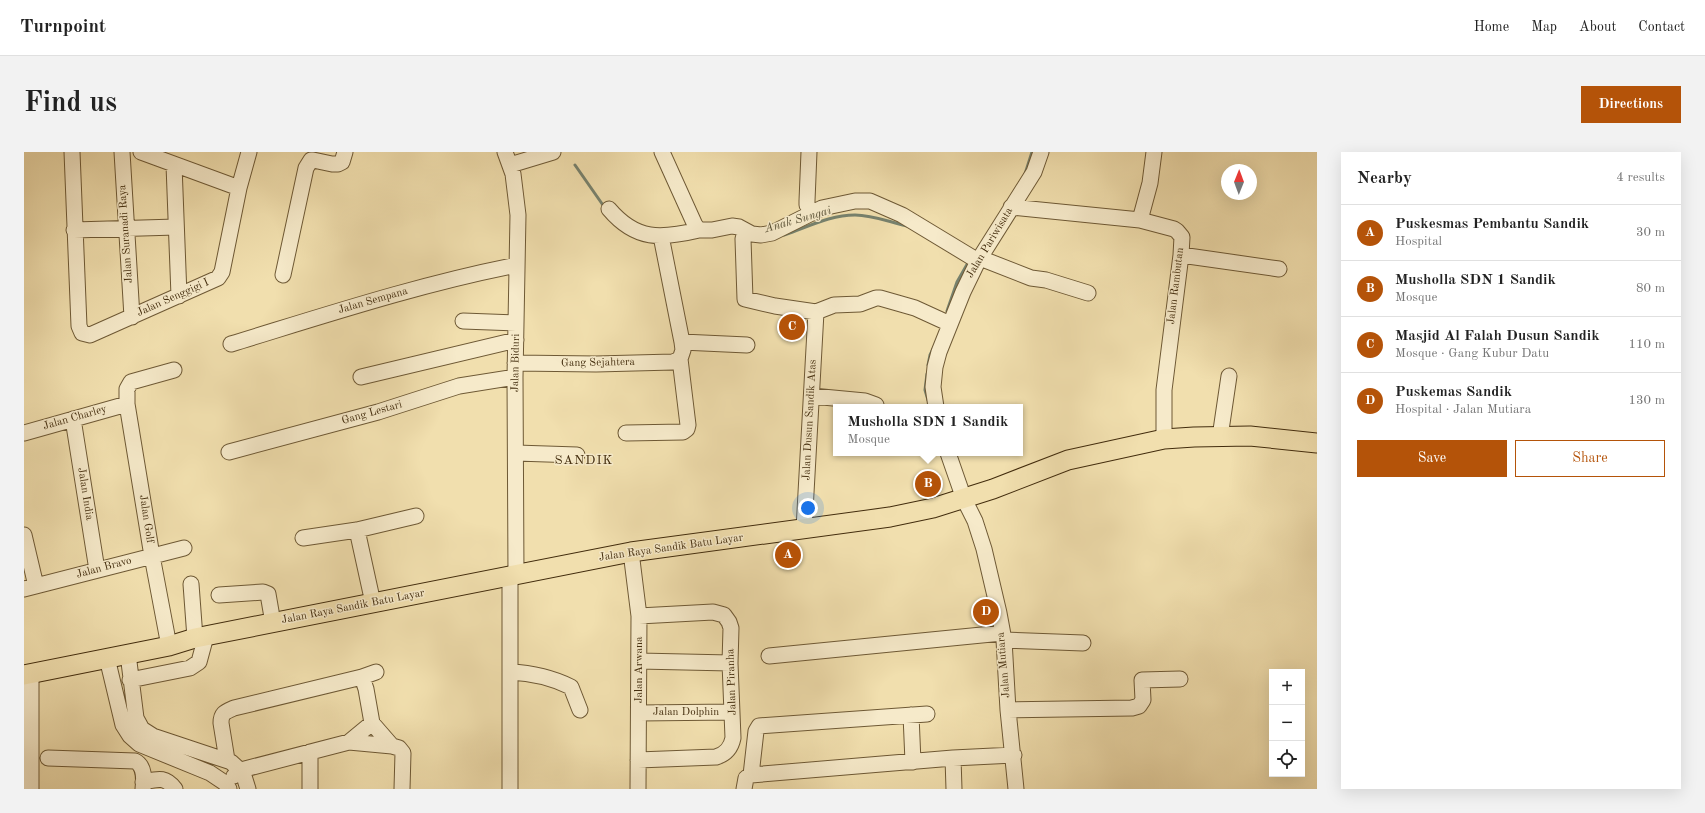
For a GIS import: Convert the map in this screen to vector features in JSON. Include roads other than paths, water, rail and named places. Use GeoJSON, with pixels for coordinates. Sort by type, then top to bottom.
{"type":"FeatureCollection","features":[{"type":"Feature","properties":{"kind":"main road","name":"Jalan Raya Sandik Batu Layar"},"geometry":{"type":"LineString","coordinates":[[28,674],[169,646],[201,637],[631,552],[890,517],[964,499],[1068,460],[1164,440],[1220,436],[1250,436],[1317,443]]}},
{"type":"Feature","properties":{"kind":"street"},"geometry":{"type":"LineString","coordinates":[[72,152],[74,230],[176,227]]}},
{"type":"Feature","properties":{"kind":"street","name":"Jalan Suranadi Raya"},"geometry":{"type":"LineString","coordinates":[[122,152],[125,228],[132,317]]}},
{"type":"Feature","properties":{"kind":"street"},"geometry":{"type":"LineString","coordinates":[[141,152],[239,188]]}},
{"type":"Feature","properties":{"kind":"street","name":"Jalan Senggigi I"},"geometry":{"type":"LineString","coordinates":[[74,230],[79,326],[82,333],[90,335],[214,281],[220,275],[239,188],[249,152]]}},
{"type":"Feature","properties":{"kind":"street"},"geometry":{"type":"LineString","coordinates":[[283,275],[306,168],[309,162],[313,160],[338,164],[342,162],[346,152]]}},
{"type":"Feature","properties":{"kind":"street"},"geometry":{"type":"LineString","coordinates":[[508,159],[552,152]]}},
{"type":"Feature","properties":{"kind":"street"},"geometry":{"type":"LineString","coordinates":[[662,152],[695,226],[699,230]]}},
{"type":"Feature","properties":{"kind":"street"},"geometry":{"type":"LineString","coordinates":[[809,152],[807,201],[814,213]]}},
{"type":"Feature","properties":{"kind":"street","name":"Jalan Pariwisata"},"geometry":{"type":"LineString","coordinates":[[936,404],[933,387],[935,367],[946,322],[970,274],[974,258],[1034,172],[1041,152]]}},
{"type":"Feature","properties":{"kind":"street"},"geometry":{"type":"LineString","coordinates":[[1140,220],[1150,183],[1154,152]]}},
{"type":"Feature","properties":{"kind":"street","name":"Jalan Biduri"},"geometry":{"type":"LineString","coordinates":[[508,159],[515,189],[518,215],[515,370],[516,453],[510,672],[510,789]]}},
{"type":"Feature","properties":{"kind":"street"},"geometry":{"type":"LineString","coordinates":[[174,164],[180,296]]}},
{"type":"Feature","properties":{"kind":"street"},"geometry":{"type":"LineString","coordinates":[[744,235],[761,235],[772,233],[822,208],[855,201],[870,201],[902,215],[974,258],[1031,278],[1046,280],[1088,293]]}},
{"type":"Feature","properties":{"kind":"street","name":"Jalan Rambutan"},"geometry":{"type":"LineString","coordinates":[[1011,207],[1140,220],[1178,231],[1182,237],[1164,390],[1164,440]]}},
{"type":"Feature","properties":{"kind":"street"},"geometry":{"type":"LineString","coordinates":[[609,209],[618,219],[635,231],[661,237],[699,230],[712,230],[732,226],[739,227],[744,235],[745,299],[775,306],[816,312],[834,305],[860,304],[876,298],[915,308],[946,322]]}},
{"type":"Feature","properties":{"kind":"street"},"geometry":{"type":"LineString","coordinates":[[626,433],[683,432],[687,429],[688,425],[680,359],[683,350],[682,342],[661,237]]}},
{"type":"Feature","properties":{"kind":"street"},"geometry":{"type":"LineString","coordinates":[[1181,255],[1279,269]]}},
{"type":"Feature","properties":{"kind":"street","name":"Jalan Sempana"},"geometry":{"type":"LineString","coordinates":[[232,344],[370,301],[440,282],[517,265]]}},
{"type":"Feature","properties":{"kind":"street","name":"Jalan Dusun Sandik Atas"},"geometry":{"type":"LineString","coordinates":[[804,529],[816,312]]}},
{"type":"Feature","properties":{"kind":"street"},"geometry":{"type":"LineString","coordinates":[[463,321],[516,323]]}},
{"type":"Feature","properties":{"kind":"street"},"geometry":{"type":"LineString","coordinates":[[361,377],[516,340]]}},
{"type":"Feature","properties":{"kind":"street"},"geometry":{"type":"LineString","coordinates":[[682,342],[747,345]]}},
{"type":"Feature","properties":{"kind":"street","name":"Gang Sejahtera"},"geometry":{"type":"LineString","coordinates":[[515,370],[603,364],[674,362],[680,359]]}},
{"type":"Feature","properties":{"kind":"street"},"geometry":{"type":"LineString","coordinates":[[127,398],[128,384],[133,380],[174,370]]}},
{"type":"Feature","properties":{"kind":"street","name":"Gang Lestari"},"geometry":{"type":"LineString","coordinates":[[229,452],[378,412],[515,370]]}},
{"type":"Feature","properties":{"kind":"street"},"geometry":{"type":"LineString","coordinates":[[1220,436],[1229,376]]}},
{"type":"Feature","properties":{"kind":"street"},"geometry":{"type":"LineString","coordinates":[[812,396],[865,401],[873,404]]}},
{"type":"Feature","properties":{"kind":"street","name":"Jalan Charley"},"geometry":{"type":"LineString","coordinates":[[24,433],[73,419],[127,398]]}},
{"type":"Feature","properties":{"kind":"street","name":"Jalan Golf"},"geometry":{"type":"LineString","coordinates":[[127,398],[152,556],[169,646]]}},
{"type":"Feature","properties":{"kind":"street","name":"Jalan India"},"geometry":{"type":"LineString","coordinates":[[73,419],[97,570]]}},
{"type":"Feature","properties":{"kind":"street"},"geometry":{"type":"LineString","coordinates":[[516,453],[577,455]]}},
{"type":"Feature","properties":{"kind":"street"},"geometry":{"type":"LineString","coordinates":[[949,456],[964,499]]}},
{"type":"Feature","properties":{"kind":"street","name":"Jalan Mutiara"},"geometry":{"type":"LineString","coordinates":[[964,499],[975,521],[984,549],[1003,636],[1008,710],[1014,755],[1016,789]]}},
{"type":"Feature","properties":{"kind":"street"},"geometry":{"type":"LineString","coordinates":[[303,538],[357,530],[416,516]]}},
{"type":"Feature","properties":{"kind":"street"},"geometry":{"type":"LineString","coordinates":[[357,530],[373,603]]}},
{"type":"Feature","properties":{"kind":"street"},"geometry":{"type":"LineString","coordinates":[[24,536],[30,587]]}},
{"type":"Feature","properties":{"kind":"street","name":"Jalan Bravo"},"geometry":{"type":"LineString","coordinates":[[30,587],[184,548]]}},
{"type":"Feature","properties":{"kind":"street","name":"Jalan Arwana"},"geometry":{"type":"LineString","coordinates":[[631,552],[639,616],[638,789]]}},
{"type":"Feature","properties":{"kind":"street"},"geometry":{"type":"LineString","coordinates":[[130,680],[190,668],[199,662],[201,637],[191,584]]}},
{"type":"Feature","properties":{"kind":"street"},"geometry":{"type":"LineString","coordinates":[[219,596],[263,592],[268,594],[273,623]]}},
{"type":"Feature","properties":{"kind":"street","name":"Jalan Piranha"},"geometry":{"type":"LineString","coordinates":[[638,760],[720,756],[727,752],[732,745],[733,732],[730,663],[731,633],[729,622],[719,613],[639,616]]}},
{"type":"Feature","properties":{"kind":"street"},"geometry":{"type":"LineString","coordinates":[[769,656],[1003,636],[1082,643]]}},
{"type":"Feature","properties":{"kind":"street"},"geometry":{"type":"LineString","coordinates":[[128,654],[130,680],[136,718],[142,738],[210,773],[227,786],[241,770],[349,742],[399,748],[403,753],[402,789]]}},
{"type":"Feature","properties":{"kind":"street"},"geometry":{"type":"LineString","coordinates":[[107,658],[123,726],[130,736],[227,760],[241,770],[248,789]]}},
{"type":"Feature","properties":{"kind":"street"},"geometry":{"type":"LineString","coordinates":[[639,661],[730,663]]}},
{"type":"Feature","properties":{"kind":"street"},"geometry":{"type":"LineString","coordinates":[[510,672],[527,672],[553,678],[571,687],[580,710]]}},
{"type":"Feature","properties":{"kind":"street"},"geometry":{"type":"LineString","coordinates":[[28,674],[31,789]]}},
{"type":"Feature","properties":{"kind":"street"},"geometry":{"type":"LineString","coordinates":[[227,760],[221,724],[221,717],[224,712],[234,708],[369,675],[366,689],[372,724],[392,746]]}},
{"type":"Feature","properties":{"kind":"street"},"geometry":{"type":"LineString","coordinates":[[1008,710],[1132,708],[1139,706],[1143,700],[1142,680],[1180,679]]}},
{"type":"Feature","properties":{"kind":"street","name":"Jalan Dolphin"},"geometry":{"type":"LineString","coordinates":[[639,712],[732,712]]}},
{"type":"Feature","properties":{"kind":"street"},"geometry":{"type":"LineString","coordinates":[[751,775],[756,731],[759,726],[927,714]]}},
{"type":"Feature","properties":{"kind":"street"},"geometry":{"type":"LineString","coordinates":[[912,715],[913,762]]}},
{"type":"Feature","properties":{"kind":"street"},"geometry":{"type":"LineString","coordinates":[[349,742],[372,724]]}},
{"type":"Feature","properties":{"kind":"street"},"geometry":{"type":"LineString","coordinates":[[310,752],[310,789]]}},
{"type":"Feature","properties":{"kind":"street"},"geometry":{"type":"LineString","coordinates":[[744,789],[746,778],[751,775],[953,758],[1014,755]]}},
{"type":"Feature","properties":{"kind":"street"},"geometry":{"type":"LineString","coordinates":[[48,758],[135,761],[141,765],[143,785],[164,780],[168,781],[175,789]]}},
{"type":"Feature","properties":{"kind":"street"},"geometry":{"type":"LineString","coordinates":[[953,758],[954,789]]}},
{"type":"Feature","properties":{"kind":"waterway","name":"Anak Sungai"},"geometry":{"type":"LineString","coordinates":[[1025,174],[1032,152]]}},
{"type":"Feature","properties":{"kind":"waterway","name":"Anak Sungai"},"geometry":{"type":"LineString","coordinates":[[575,165],[605,208]]}},
{"type":"Feature","properties":{"kind":"waterway","name":"Anak Sungai"},"geometry":{"type":"LineString","coordinates":[[784,235],[828,219],[855,215],[868,216],[907,226]]}},
{"type":"Feature","properties":{"kind":"waterway"},"geometry":{"type":"LineString","coordinates":[[947,311],[957,282],[969,261]]}},
{"type":"Feature","properties":{"kind":"waterway"},"geometry":{"type":"LineString","coordinates":[[928,365],[933,349]]}},
{"type":"Feature","properties":{"kind":"waterway"},"geometry":{"type":"LineString","coordinates":[[927,374],[925,390],[928,400]]}},
{"type":"Feature","properties":{"kind":"place","name":"Masjid Al Falah Dusun Sandik"},"geometry":{"type":"Point","coordinates":[792,327]}},
{"type":"Feature","properties":{"kind":"place","name":"Musholla SDN 1 Sandik"},"geometry":{"type":"Point","coordinates":[928,484]}},
{"type":"Feature","properties":{"kind":"place","name":"Puskesmas Pembantu Sandik"},"geometry":{"type":"Point","coordinates":[788,555]}},
{"type":"Feature","properties":{"kind":"place","name":"Puskemas Sandik"},"geometry":{"type":"Point","coordinates":[986,612]}},
{"type":"Feature","properties":{"kind":"district","name":"SANDIK"},"geometry":{"type":"Point","coordinates":[584,460]}}]}
